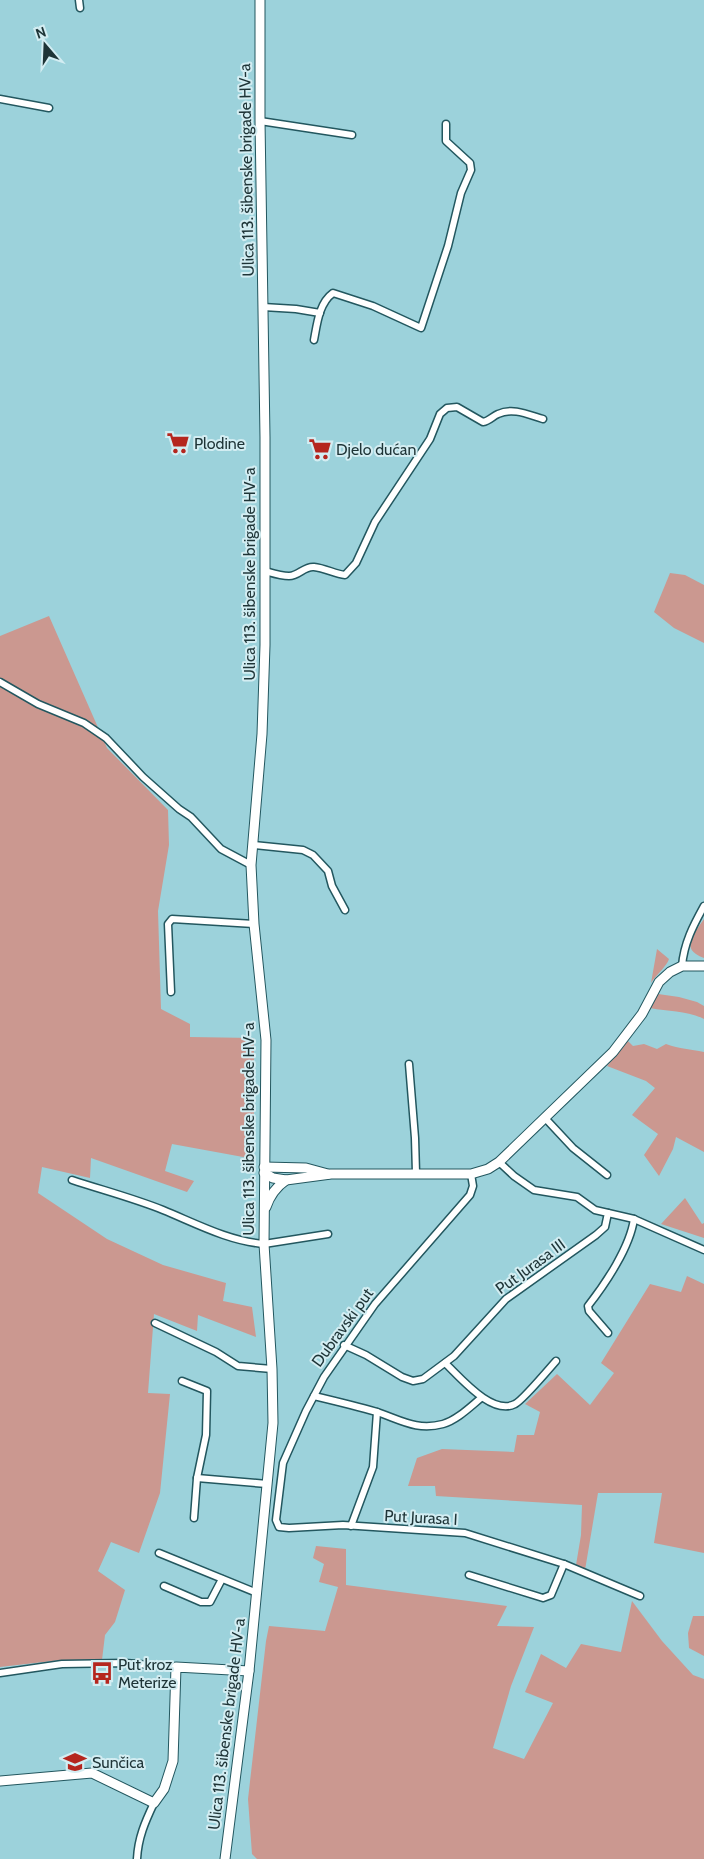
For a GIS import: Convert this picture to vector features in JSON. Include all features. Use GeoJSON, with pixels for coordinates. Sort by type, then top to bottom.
{"type":"FeatureCollection","features":[{"type":"Feature","properties":{"kind":"main road","name":"Ulica 113. šibenske brigade HV-a"},"geometry":{"type":"LineString","coordinates":[[225,1859],[249,1671],[273,1423],[272,1369],[264,1244],[266,1040],[254,924],[251,865],[262,734],[265,571],[260,0]]}},
{"type":"Feature","properties":{"kind":"main road"},"geometry":{"type":"LineString","coordinates":[[264,1170],[273,1178],[286,1180],[331,1174],[471,1174],[488,1169],[499,1162],[613,1052],[642,1014],[659,982],[670,972],[682,966],[704,966]]}},
{"type":"Feature","properties":{"kind":"main road"},"geometry":{"type":"LineString","coordinates":[[264,1170],[306,1168],[331,1174]]}},
{"type":"Feature","properties":{"kind":"main road"},"geometry":{"type":"LineString","coordinates":[[264,1212],[270,1196],[286,1180]]}},
{"type":"Feature","properties":{"kind":"main road"},"geometry":{"type":"LineString","coordinates":[[0,1781],[92,1773],[154,1803],[164,1789],[173,1761],[176,1666],[249,1671]]}},
{"type":"Feature","properties":{"kind":"street"},"geometry":{"type":"LineString","coordinates":[[79,0],[80,8]]}},
{"type":"Feature","properties":{"kind":"street"},"geometry":{"type":"LineString","coordinates":[[0,99],[49,108]]}},
{"type":"Feature","properties":{"kind":"street"},"geometry":{"type":"LineString","coordinates":[[260,121],[352,135]]}},
{"type":"Feature","properties":{"kind":"street"},"geometry":{"type":"LineString","coordinates":[[314,340],[320,313],[327,297],[333,293],[373,306],[421,328],[448,246],[461,193],[471,170],[470,163],[446,140],[446,124]]}},
{"type":"Feature","properties":{"kind":"street"},"geometry":{"type":"LineString","coordinates":[[263,307],[320,313]]}},
{"type":"Feature","properties":{"kind":"street"},"geometry":{"type":"LineString","coordinates":[[265,571],[289,576],[300,573],[305,568],[314,567],[345,575],[350,571],[356,563],[375,522],[430,439],[440,414],[447,408],[457,407],[484,422],[507,411],[516,411],[543,420]]}},
{"type":"Feature","properties":{"kind":"street"},"geometry":{"type":"LineString","coordinates":[[0,682],[38,704],[84,723],[106,738],[143,777],[179,809],[191,817],[221,849],[251,865]]}},
{"type":"Feature","properties":{"kind":"street"},"geometry":{"type":"LineString","coordinates":[[253,845],[303,850],[313,855],[328,871],[332,886],[345,910]]}},
{"type":"Feature","properties":{"kind":"street"},"geometry":{"type":"LineString","coordinates":[[682,966],[688,938],[704,906]]}},
{"type":"Feature","properties":{"kind":"street"},"geometry":{"type":"LineString","coordinates":[[170,992],[168,924],[172,919],[254,924]]}},
{"type":"Feature","properties":{"kind":"street"},"geometry":{"type":"LineString","coordinates":[[409,1064],[416,1138],[416,1173]]}},
{"type":"Feature","properties":{"kind":"street"},"geometry":{"type":"LineString","coordinates":[[545,1118],[578,1153],[607,1175]]}},
{"type":"Feature","properties":{"kind":"street"},"geometry":{"type":"LineString","coordinates":[[499,1162],[514,1176],[534,1190],[577,1197],[595,1210],[634,1219],[704,1250]]}},
{"type":"Feature","properties":{"kind":"street","name":"Dubravski put"},"geometry":{"type":"LineString","coordinates":[[276,1520],[283,1463],[314,1396],[344,1346],[375,1304],[470,1195],[473,1186],[471,1174]]}},
{"type":"Feature","properties":{"kind":"street","name":"Ulica 113. šibenske brigade HV-a"},"geometry":{"type":"LineString","coordinates":[[72,1180],[160,1209],[239,1240],[264,1244],[328,1234]]}},
{"type":"Feature","properties":{"kind":"street","name":"Put Jurasa III"},"geometry":{"type":"LineString","coordinates":[[344,1346],[366,1355],[402,1378],[413,1381],[423,1379],[454,1356],[506,1299],[605,1227],[608,1214]]}},
{"type":"Feature","properties":{"kind":"street"},"geometry":{"type":"LineString","coordinates":[[608,1333],[589,1311],[588,1306],[606,1283],[632,1231],[634,1219]]}},
{"type":"Feature","properties":{"kind":"street"},"geometry":{"type":"LineString","coordinates":[[155,1323],[216,1352],[238,1366],[272,1369]]}},
{"type":"Feature","properties":{"kind":"street"},"geometry":{"type":"LineString","coordinates":[[445,1363],[481,1398],[501,1406],[516,1404],[556,1361]]}},
{"type":"Feature","properties":{"kind":"street"},"geometry":{"type":"LineString","coordinates":[[182,1381],[207,1391],[206,1435],[197,1478],[194,1518]]}},
{"type":"Feature","properties":{"kind":"street"},"geometry":{"type":"LineString","coordinates":[[314,1396],[377,1412],[413,1425],[428,1426],[445,1423],[464,1412],[481,1398]]}},
{"type":"Feature","properties":{"kind":"street"},"geometry":{"type":"LineString","coordinates":[[351,1526],[372,1468],[377,1412]]}},
{"type":"Feature","properties":{"kind":"street"},"geometry":{"type":"LineString","coordinates":[[197,1478],[267,1484]]}},
{"type":"Feature","properties":{"kind":"street","name":"Put Jurasa I"},"geometry":{"type":"LineString","coordinates":[[276,1520],[279,1527],[289,1528],[351,1526],[465,1533],[564,1564],[640,1596]]}},
{"type":"Feature","properties":{"kind":"street"},"geometry":{"type":"LineString","coordinates":[[159,1553],[256,1593]]}},
{"type":"Feature","properties":{"kind":"street"},"geometry":{"type":"LineString","coordinates":[[469,1575],[543,1598],[551,1596],[564,1564]]}},
{"type":"Feature","properties":{"kind":"street"},"geometry":{"type":"LineString","coordinates":[[164,1586],[202,1602],[210,1602],[222,1579]]}},
{"type":"Feature","properties":{"kind":"street"},"geometry":{"type":"LineString","coordinates":[[0,1673],[62,1664],[125,1663],[176,1666]]}},
{"type":"Feature","properties":{"kind":"street"},"geometry":{"type":"LineString","coordinates":[[137,1859],[144,1823],[154,1803]]}},
{"type":"Feature","properties":{"kind":"shaded area"},"geometry":{"type":"Polygon","coordinates":[[[670,573],[685,575],[704,585],[704,643],[674,628],[654,612],[670,573]]]}},
{"type":"Feature","properties":{"kind":"shaded area"},"geometry":{"type":"Polygon","coordinates":[[[49,616],[107,748],[168,810],[169,845],[158,911],[161,1009],[190,1024],[190,1037],[254,1038],[254,1159],[172,1144],[165,1171],[194,1181],[187,1192],[91,1158],[90,1178],[42,1167],[38,1193],[107,1239],[163,1265],[226,1283],[223,1301],[252,1307],[256,1337],[198,1315],[197,1331],[154,1314],[148,1393],[170,1394],[160,1493],[139,1553],[111,1542],[98,1571],[125,1590],[115,1622],[105,1635],[102,1660],[61,1660],[0,1667],[0,636],[49,616]]]}},
{"type":"Feature","properties":{"kind":"shaded area"},"geometry":{"type":"Polygon","coordinates":[[[704,919],[704,958],[696,954],[690,946],[693,936],[704,919]]]}},
{"type":"Feature","properties":{"kind":"shaded area"},"geometry":{"type":"Polygon","coordinates":[[[657,949],[669,959],[651,983],[657,949]]]}},
{"type":"Feature","properties":{"kind":"shaded area"},"geometry":{"type":"Polygon","coordinates":[[[658,994],[697,1002],[704,1006],[704,1019],[684,1013],[650,1008],[658,994]]]}},
{"type":"Feature","properties":{"kind":"shaded area"},"geometry":{"type":"Polygon","coordinates":[[[628,1041],[633,1046],[644,1044],[657,1049],[666,1044],[704,1052],[704,1152],[676,1137],[673,1149],[659,1176],[644,1155],[658,1134],[632,1115],[655,1088],[646,1081],[607,1066],[628,1041]]]}},
{"type":"Feature","properties":{"kind":"shaded area"},"geometry":{"type":"Polygon","coordinates":[[[685,1198],[702,1224],[704,1223],[704,1238],[661,1224],[685,1198]]]}},
{"type":"Feature","properties":{"kind":"shaded area"},"geometry":{"type":"Polygon","coordinates":[[[687,1276],[704,1284],[704,1553],[654,1543],[662,1493],[598,1493],[585,1570],[576,1565],[581,1535],[582,1505],[436,1496],[435,1486],[408,1486],[417,1458],[442,1449],[514,1452],[517,1435],[534,1435],[540,1412],[525,1404],[557,1374],[590,1405],[614,1373],[601,1363],[650,1284],[681,1292],[687,1276]]]}},
{"type":"Feature","properties":{"kind":"shaded area"},"geometry":{"type":"Polygon","coordinates":[[[316,1546],[346,1549],[346,1585],[507,1606],[497,1626],[534,1627],[511,1686],[493,1748],[524,1759],[553,1703],[525,1692],[541,1654],[566,1668],[581,1644],[621,1652],[632,1601],[662,1641],[693,1675],[704,1679],[704,1859],[257,1859],[252,1854],[248,1799],[266,1641],[269,1626],[325,1631],[338,1587],[319,1582],[324,1564],[313,1558],[316,1546]]]}},
{"type":"Feature","properties":{"kind":"shaded area"},"geometry":{"type":"Polygon","coordinates":[[[693,1616],[704,1616],[704,1656],[689,1648],[688,1633],[693,1616]]]}},
{"type":"Feature","properties":{"kind":"place","name":"Plodine"},"geometry":{"type":"Point","coordinates":[178,443]}},
{"type":"Feature","properties":{"kind":"place","name":"Djelo dućan"},"geometry":{"type":"Point","coordinates":[320,449]}},
{"type":"Feature","properties":{"kind":"place","name":"Put kroz Meterize"},"geometry":{"type":"Point","coordinates":[102,1673]}},
{"type":"Feature","properties":{"kind":"place","name":"Sunčica"},"geometry":{"type":"Point","coordinates":[75,1762]}}]}
